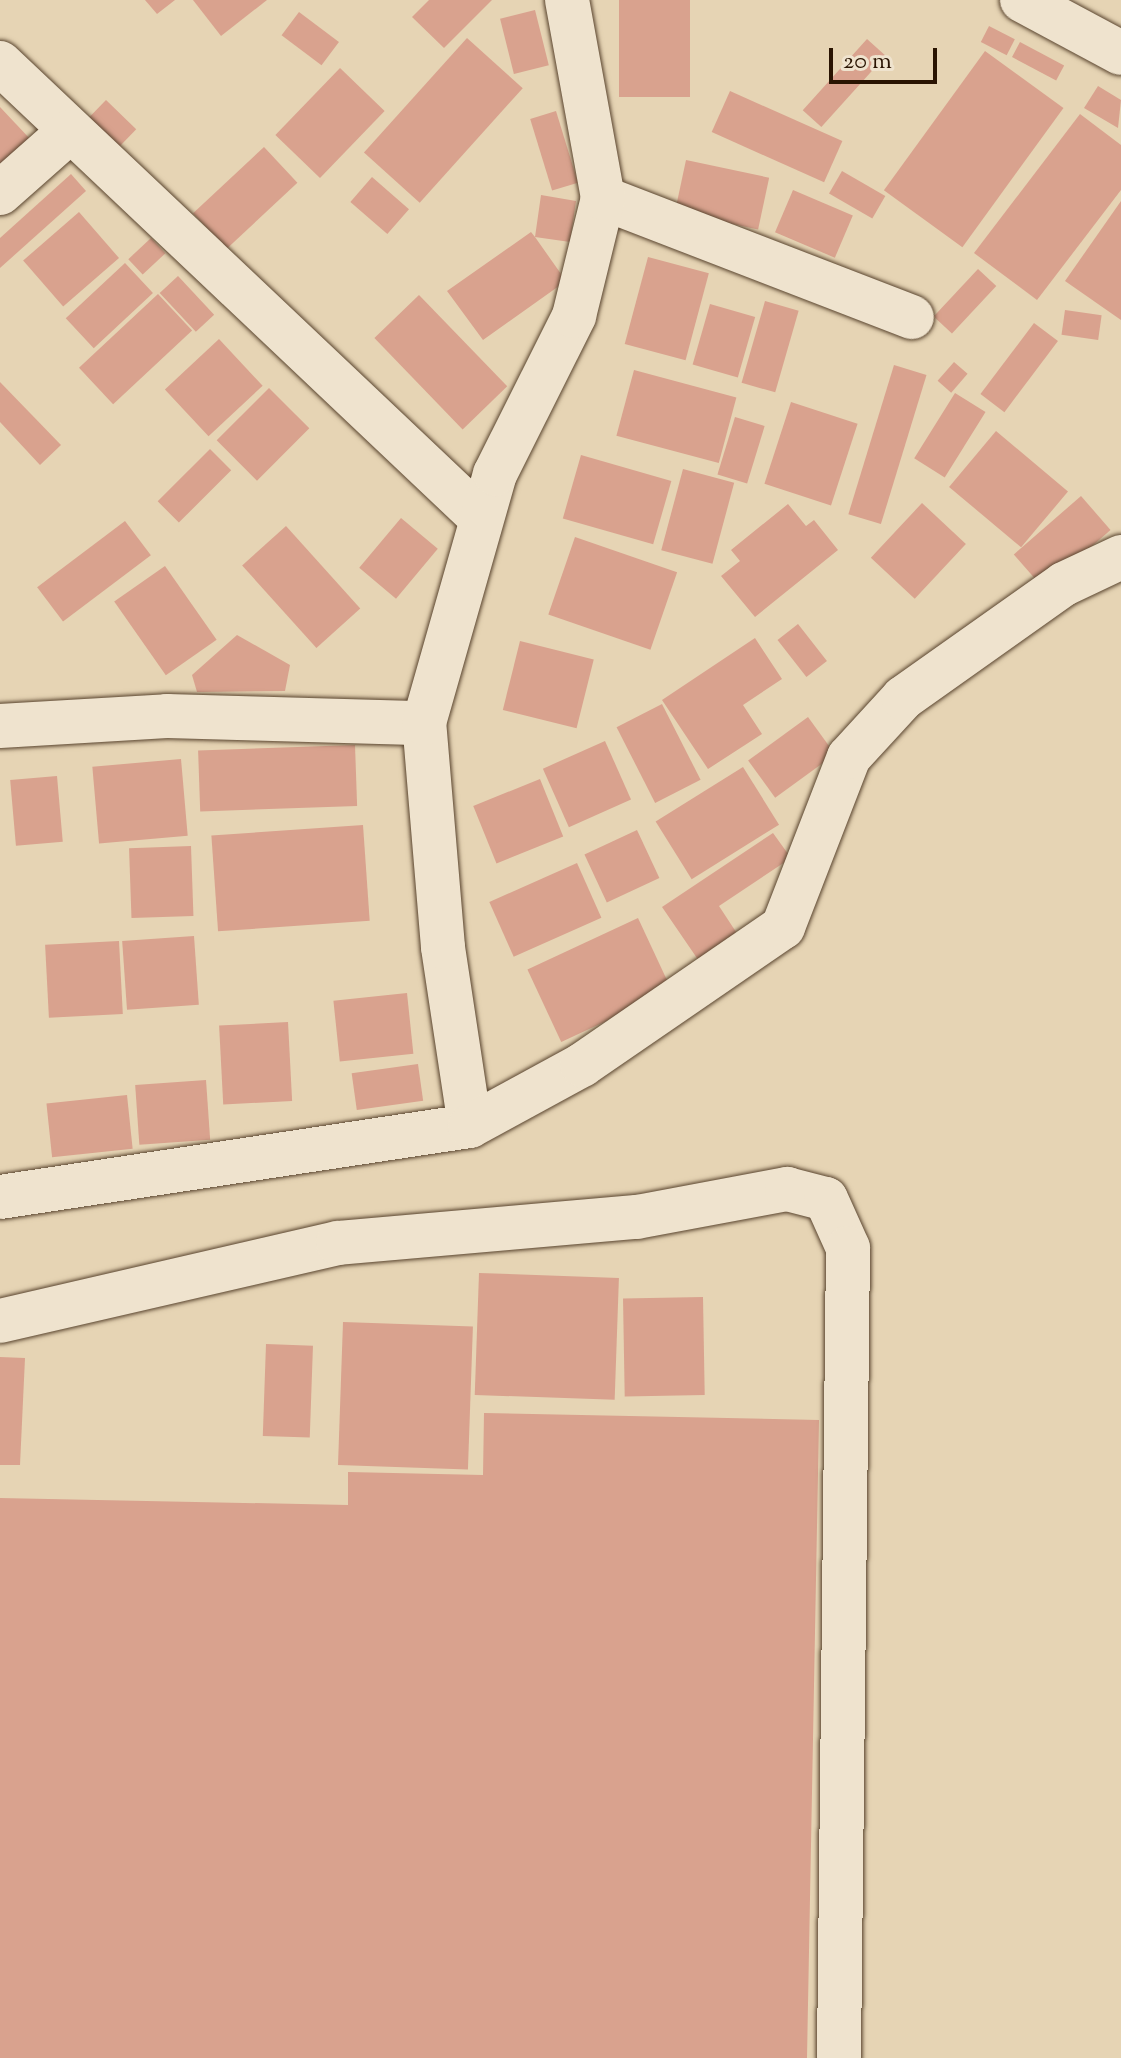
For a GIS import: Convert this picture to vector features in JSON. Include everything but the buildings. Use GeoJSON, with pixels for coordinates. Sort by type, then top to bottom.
{"type":"FeatureCollection","features":[{"type":"Feature","properties":{"kind":"street"},"geometry":{"type":"LineString","coordinates":[[470,1126],[443,947],[424,723],[495,474],[574,316],[603,198],[567,0]]}},
{"type":"Feature","properties":{"kind":"street"},"geometry":{"type":"LineString","coordinates":[[1022,0],[1121,53]]}},
{"type":"Feature","properties":{"kind":"street"},"geometry":{"type":"LineString","coordinates":[[0,63],[69,132],[481,518]]}},
{"type":"Feature","properties":{"kind":"street"},"geometry":{"type":"LineString","coordinates":[[0,193],[69,132]]}},
{"type":"Feature","properties":{"kind":"street"},"geometry":{"type":"LineString","coordinates":[[603,198],[912,317]]}},
{"type":"Feature","properties":{"kind":"street"},"geometry":{"type":"LineString","coordinates":[[0,1187],[0,1197],[470,1126],[582,1065],[783,927],[849,757],[894,707],[1064,584],[1121,557]]}},
{"type":"Feature","properties":{"kind":"street"},"geometry":{"type":"LineString","coordinates":[[0,726],[167,716],[424,723]]}},
{"type":"Feature","properties":{"kind":"street"},"geometry":{"type":"LineString","coordinates":[[0,1321],[338,1243],[637,1217],[787,1189],[826,1199],[848,1248],[839,2058]]}}]}
